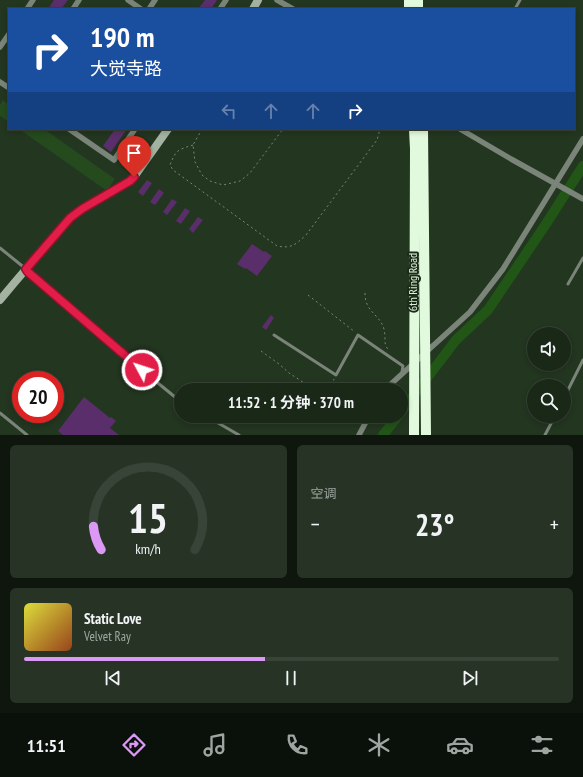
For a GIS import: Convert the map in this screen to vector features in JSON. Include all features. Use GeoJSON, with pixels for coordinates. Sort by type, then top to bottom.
{"type":"FeatureCollection","features":[{"type":"Feature","properties":{"kind":"highway","name":"6th Ring Road"},"geometry":{"type":"LineString","coordinates":[[414,130],[414,435]]}},
{"type":"Feature","properties":{"kind":"highway","name":"6th Ring Road"},"geometry":{"type":"LineString","coordinates":[[423,130],[426,435]]}},
{"type":"Feature","properties":{"kind":"main road"},"geometry":{"type":"LineString","coordinates":[[0,300],[70,218],[82,209],[130,181],[134,177],[167,130]]}},
{"type":"Feature","properties":{"kind":"street"},"geometry":{"type":"LineString","coordinates":[[128,0],[140,8]]}},
{"type":"Feature","properties":{"kind":"street"},"geometry":{"type":"LineString","coordinates":[[150,8],[156,0]]}},
{"type":"Feature","properties":{"kind":"street"},"geometry":{"type":"LineString","coordinates":[[277,0],[291,8]]}},
{"type":"Feature","properties":{"kind":"street"},"geometry":{"type":"LineString","coordinates":[[0,47],[8,35]]}},
{"type":"Feature","properties":{"kind":"street"},"geometry":{"type":"LineString","coordinates":[[70,130],[114,160],[134,130]]}},
{"type":"Feature","properties":{"kind":"street"},"geometry":{"type":"LineString","coordinates":[[463,130],[583,199]]}},
{"type":"Feature","properties":{"kind":"street"},"geometry":{"type":"LineString","coordinates":[[393,383],[470,312],[504,269],[583,139]]}},
{"type":"Feature","properties":{"kind":"street"},"geometry":{"type":"LineString","coordinates":[[359,435],[365,423]]}},
{"type":"Feature","properties":{"kind":"lane"},"geometry":{"type":"LineString","coordinates":[[0,248],[174,396]]}},
{"type":"Feature","properties":{"kind":"lane"},"geometry":{"type":"LineString","coordinates":[[568,284],[583,258]]}},
{"type":"Feature","properties":{"kind":"lane"},"geometry":{"type":"LineString","coordinates":[[274,335],[336,375],[358,335],[403,366],[402,374]]}},
{"type":"Feature","properties":{"kind":"lane"},"geometry":{"type":"LineString","coordinates":[[571,384],[583,360]]}},
{"type":"Feature","properties":{"kind":"lane"},"geometry":{"type":"LineString","coordinates":[[0,413],[27,435]]}},
{"type":"Feature","properties":{"kind":"lane"},"geometry":{"type":"LineString","coordinates":[[218,423],[239,435]]}},
{"type":"Feature","properties":{"kind":"lane"},"geometry":{"type":"LineString","coordinates":[[545,435],[551,423]]}},
{"type":"Feature","properties":{"kind":"path"},"geometry":{"type":"LineString","coordinates":[[201,130],[193,145],[195,162],[202,176],[210,181],[223,185],[240,181],[250,173],[283,130]]}},
{"type":"Feature","properties":{"kind":"path"},"geometry":{"type":"LineString","coordinates":[[193,145],[181,149],[174,155],[170,165],[173,170],[277,246],[285,247],[295,244],[306,235],[377,140],[379,130]]}},
{"type":"Feature","properties":{"kind":"path"},"geometry":{"type":"LineString","coordinates":[[365,294],[365,301],[370,310],[383,326],[385,344],[392,359]]}},
{"type":"Feature","properties":{"kind":"path"},"geometry":{"type":"LineString","coordinates":[[308,295],[358,335]]}},
{"type":"Feature","properties":{"kind":"path"},"geometry":{"type":"LineString","coordinates":[[261,351],[304,383]]}},
{"type":"Feature","properties":{"kind":"path"},"geometry":{"type":"LineString","coordinates":[[333,383],[336,375]]}},
{"type":"Feature","properties":{"kind":"green space"},"geometry":{"type":"Polygon","coordinates":[[[3,100],[8,104],[8,121],[0,116],[0,105],[3,100]]]}},
{"type":"Feature","properties":{"kind":"green space"},"geometry":{"type":"Polygon","coordinates":[[[20,130],[45,130],[115,179],[107,191],[20,130]]]}},
{"type":"Feature","properties":{"kind":"building"},"geometry":{"type":"Polygon","coordinates":[[[54,0],[68,0],[62,8],[49,8],[54,0]]]}},
{"type":"Feature","properties":{"kind":"building"},"geometry":{"type":"Polygon","coordinates":[[[205,0],[217,0],[212,8],[199,8],[205,0]]]}},
{"type":"Feature","properties":{"kind":"building"},"geometry":{"type":"Polygon","coordinates":[[[114,130],[126,130],[111,152],[103,146],[114,130]]]}},
{"type":"Feature","properties":{"kind":"building"},"geometry":{"type":"Polygon","coordinates":[[[147,180],[152,183],[143,196],[138,192],[147,180]]]}},
{"type":"Feature","properties":{"kind":"building"},"geometry":{"type":"Polygon","coordinates":[[[159,189],[164,193],[155,205],[150,202],[159,189]]]}},
{"type":"Feature","properties":{"kind":"building"},"geometry":{"type":"Polygon","coordinates":[[[172,199],[177,202],[167,215],[163,212],[172,199]]]}},
{"type":"Feature","properties":{"kind":"building"},"geometry":{"type":"Polygon","coordinates":[[[185,208],[190,211],[181,224],[176,221],[185,208]]]}},
{"type":"Feature","properties":{"kind":"building"},"geometry":{"type":"Polygon","coordinates":[[[198,217],[203,220],[193,233],[189,229],[198,217]]]}},
{"type":"Feature","properties":{"kind":"building"},"geometry":{"type":"Polygon","coordinates":[[[252,244],[272,256],[257,276],[246,268],[245,269],[237,264],[252,244]]]}},
{"type":"Feature","properties":{"kind":"building"},"geometry":{"type":"Polygon","coordinates":[[[271,315],[274,318],[266,330],[262,327],[271,315]]]}},
{"type":"Feature","properties":{"kind":"building"},"geometry":{"type":"Polygon","coordinates":[[[84,397],[116,421],[110,428],[119,435],[63,435],[58,431],[84,397]]]}},
{"type":"Feature","properties":{"kind":"waterway"},"geometry":{"type":"LineString","coordinates":[[408,403],[456,340],[488,310],[583,166]]}},
{"type":"Feature","properties":{"kind":"waterway"},"geometry":{"type":"LineString","coordinates":[[383,435],[392,423]]}},
{"type":"Feature","properties":{"kind":"route"},"geometry":{"type":"LineString","coordinates":[[134,177],[130,181],[82,209],[70,218],[26,269],[109,343],[142,370]]}}]}
